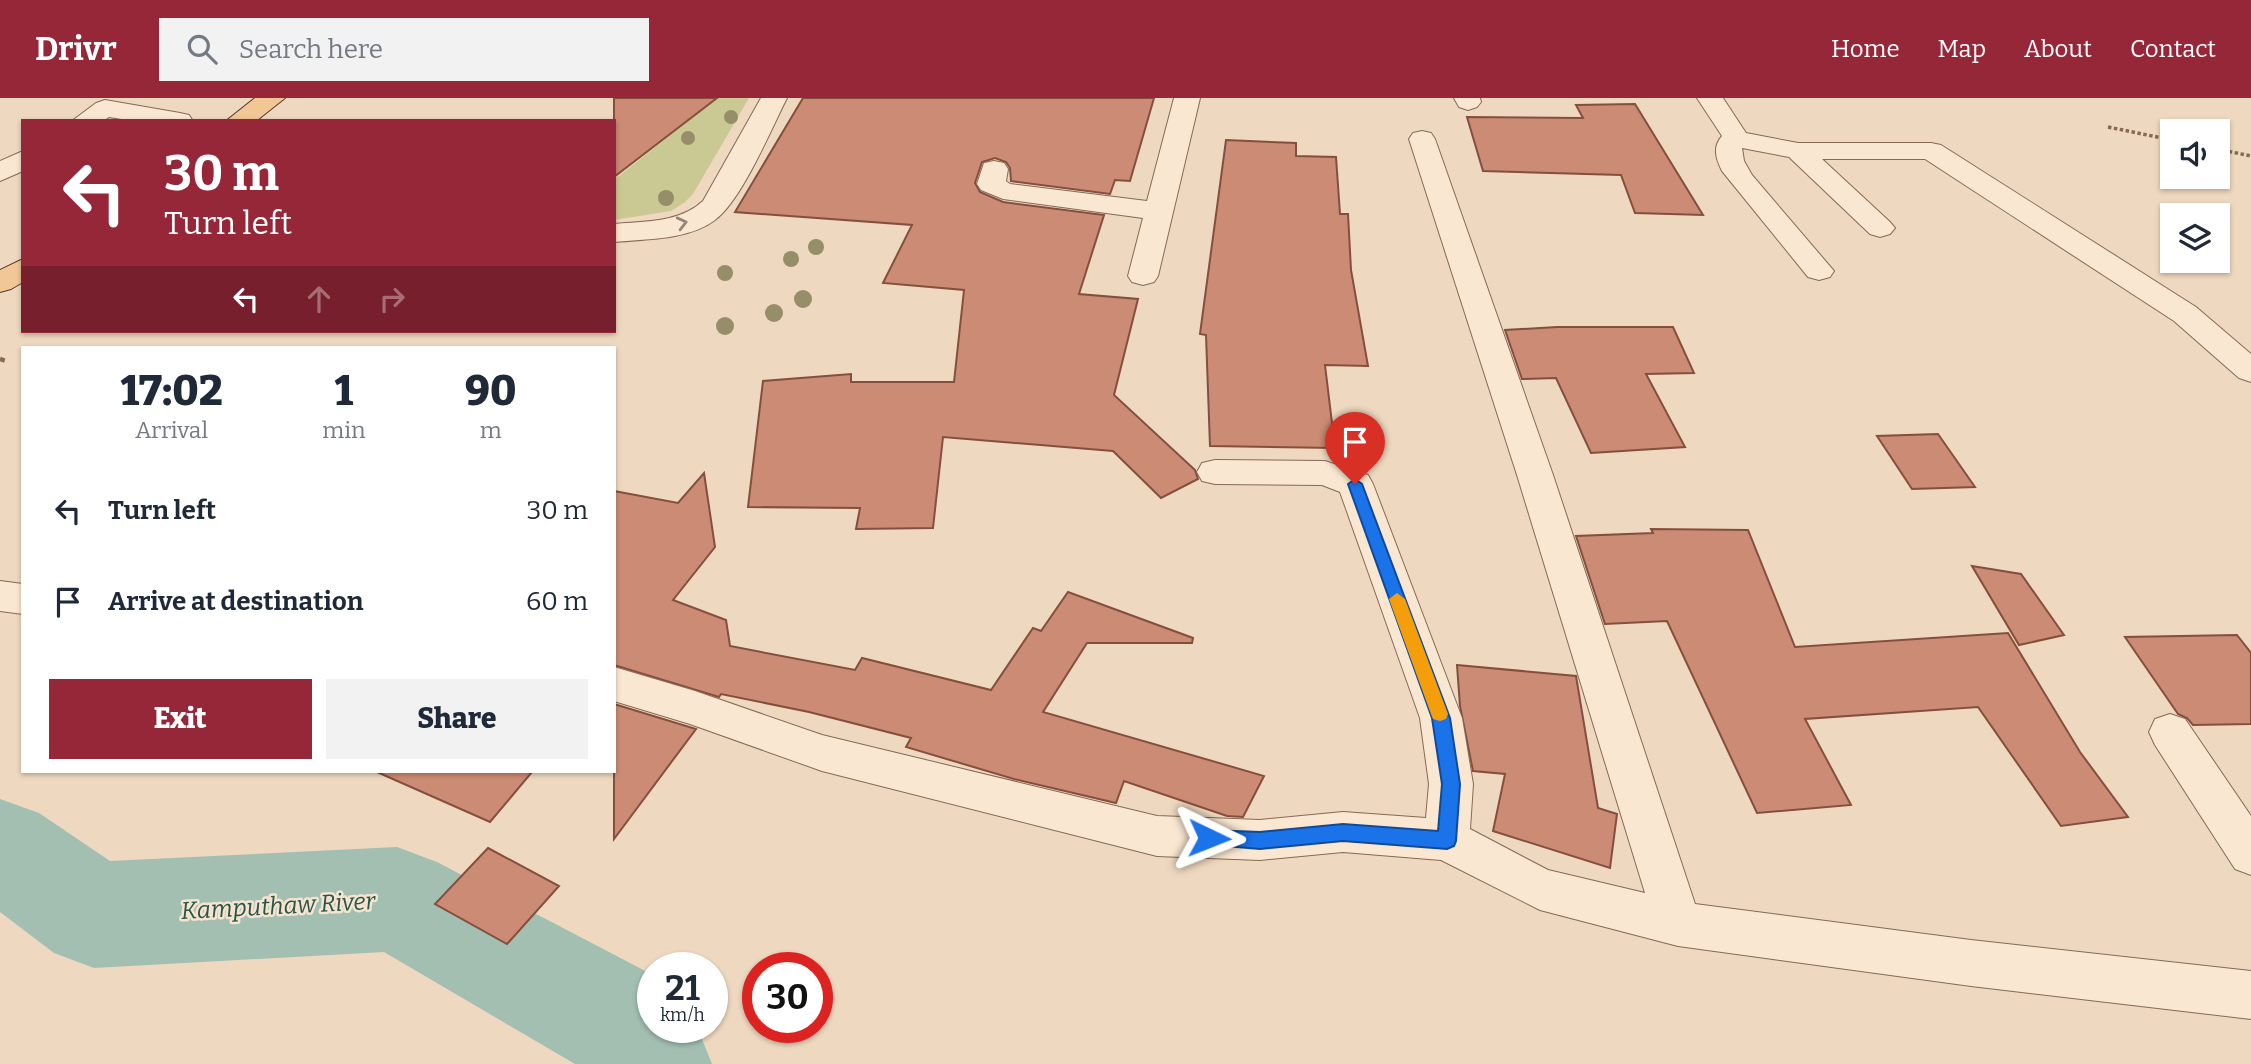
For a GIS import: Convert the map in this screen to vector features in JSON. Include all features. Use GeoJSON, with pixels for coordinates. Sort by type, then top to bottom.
{"type":"FeatureCollection","features":[{"type":"Feature","properties":{"kind":"main road"},"geometry":{"type":"LineString","coordinates":[[242,119],[272,98]]}},
{"type":"Feature","properties":{"kind":"main road"},"geometry":{"type":"LineString","coordinates":[[0,284],[21,269]]}},
{"type":"Feature","properties":{"kind":"street"},"geometry":{"type":"LineString","coordinates":[[616,233],[660,228],[692,220],[715,206],[774,98]]}},
{"type":"Feature","properties":{"kind":"street"},"geometry":{"type":"LineString","coordinates":[[1143,276],[1187,98]]}},
{"type":"Feature","properties":{"kind":"street"},"geometry":{"type":"LineString","coordinates":[[1710,98],[1737,139]]}},
{"type":"Feature","properties":{"kind":"street"},"geometry":{"type":"LineString","coordinates":[[88,119],[105,108],[168,119]]}},
{"type":"Feature","properties":{"kind":"street"},"geometry":{"type":"LineString","coordinates":[[1422,139],[1535,475],[1678,924]]}},
{"type":"Feature","properties":{"kind":"street"},"geometry":{"type":"LineString","coordinates":[[1819,271],[1746,187],[1727,148],[1730,142],[1737,139],[1798,151],[1931,151],[2185,314],[2251,371]]}},
{"type":"Feature","properties":{"kind":"street"},"geometry":{"type":"LineString","coordinates":[[1798,151],[1880,228]]}},
{"type":"Feature","properties":{"kind":"street"},"geometry":{"type":"LineString","coordinates":[[0,173],[21,160]]}},
{"type":"Feature","properties":{"kind":"street"},"geometry":{"type":"LineString","coordinates":[[994,169],[991,184],[1003,191],[1158,211]]}},
{"type":"Feature","properties":{"kind":"street"},"geometry":{"type":"LineString","coordinates":[[0,182],[21,186]]}},
{"type":"Feature","properties":{"kind":"street"},"geometry":{"type":"LineString","coordinates":[[1214,472],[1325,473],[1355,484],[1441,718],[1451,784],[1447,841]]}},
{"type":"Feature","properties":{"kind":"street"},"geometry":{"type":"LineString","coordinates":[[0,596],[21,599]]}},
{"type":"Feature","properties":{"kind":"street"},"geometry":{"type":"LineString","coordinates":[[616,685],[695,708],[822,753],[1157,836],[1260,840],[1343,832],[1447,841],[1540,889],[1678,924],[1971,963],[2251,995]]}},
{"type":"Feature","properties":{"kind":"street"},"geometry":{"type":"LineString","coordinates":[[2170,732],[2251,854]]}},
{"type":"Feature","properties":{"kind":"path"},"geometry":{"type":"LineString","coordinates":[[2108,127],[2160,138]]}},
{"type":"Feature","properties":{"kind":"path"},"geometry":{"type":"LineString","coordinates":[[2230,152],[2251,156]]}},
{"type":"Feature","properties":{"kind":"path"},"geometry":{"type":"LineString","coordinates":[[0,359],[6,361]]}},
{"type":"Feature","properties":{"kind":"shaded area"},"geometry":{"type":"Polygon","coordinates":[[[717,98],[749,98],[693,194],[671,211],[616,220],[616,178],[717,98]]]}},
{"type":"Feature","properties":{"kind":"building"},"geometry":{"type":"Polygon","coordinates":[[[614,98],[717,98],[616,175],[614,98]]]}},
{"type":"Feature","properties":{"kind":"building"},"geometry":{"type":"Polygon","coordinates":[[[803,98],[1154,98],[1130,181],[1115,180],[1110,194],[1011,181],[1010,168],[1006,162],[995,158],[982,162],[975,183],[980,192],[1003,202],[1104,215],[1079,294],[1138,299],[1114,395],[1195,470],[1198,479],[1161,498],[1113,451],[943,437],[933,528],[856,529],[860,508],[748,507],[763,381],[851,374],[851,382],[954,382],[964,290],[883,283],[912,225],[735,212],[803,98]]]}},
{"type":"Feature","properties":{"kind":"building"},"geometry":{"type":"Polygon","coordinates":[[[1635,104],[1703,215],[1635,213],[1621,175],[1483,171],[1467,117],[1583,118],[1576,105],[1635,104]]]}},
{"type":"Feature","properties":{"kind":"building"},"geometry":{"type":"Polygon","coordinates":[[[1226,140],[1296,143],[1296,156],[1336,157],[1340,214],[1348,214],[1351,270],[1368,366],[1325,365],[1335,448],[1210,446],[1206,335],[1200,334],[1226,140]]]}},
{"type":"Feature","properties":{"kind":"building"},"geometry":{"type":"Polygon","coordinates":[[[1673,327],[1694,373],[1646,374],[1685,447],[1591,453],[1556,378],[1522,379],[1505,330],[1673,327]]]}},
{"type":"Feature","properties":{"kind":"building"},"geometry":{"type":"Polygon","coordinates":[[[1938,434],[1975,487],[1912,489],[1877,436],[1938,434]]]}},
{"type":"Feature","properties":{"kind":"building"},"geometry":{"type":"Polygon","coordinates":[[[704,473],[715,547],[673,600],[726,620],[730,646],[855,670],[862,658],[991,690],[1033,628],[1041,631],[1068,592],[1193,638],[1192,643],[1087,643],[1043,712],[1264,776],[1243,817],[1227,816],[1124,781],[1116,803],[1014,779],[906,747],[911,738],[809,712],[721,694],[719,697],[616,666],[616,491],[678,503],[704,473]]]}},
{"type":"Feature","properties":{"kind":"building"},"geometry":{"type":"Polygon","coordinates":[[[1651,529],[1748,530],[1795,647],[2008,633],[2080,752],[2128,817],[2061,826],[1978,707],[1805,719],[1851,805],[1757,813],[1667,621],[1605,624],[1576,536],[1653,533],[1651,529]]]}},
{"type":"Feature","properties":{"kind":"building"},"geometry":{"type":"Polygon","coordinates":[[[1972,566],[2021,574],[2064,635],[2019,645],[1972,566]]]}},
{"type":"Feature","properties":{"kind":"building"},"geometry":{"type":"Polygon","coordinates":[[[2237,635],[2251,653],[2251,724],[2193,725],[2178,714],[2125,637],[2237,635]]]}},
{"type":"Feature","properties":{"kind":"building"},"geometry":{"type":"Polygon","coordinates":[[[1457,665],[1576,676],[1598,808],[1617,814],[1610,868],[1493,831],[1505,774],[1473,771],[1460,706],[1457,665]]]}},
{"type":"Feature","properties":{"kind":"building"},"geometry":{"type":"Polygon","coordinates":[[[616,705],[696,729],[614,839],[616,705]]]}},
{"type":"Feature","properties":{"kind":"building"},"geometry":{"type":"Polygon","coordinates":[[[379,773],[531,773],[490,822],[379,773]]]}},
{"type":"Feature","properties":{"kind":"building"},"geometry":{"type":"Polygon","coordinates":[[[488,848],[559,886],[507,944],[435,904],[488,848]]]}},
{"type":"Feature","properties":{"kind":"waterway","name":"Kamputhaw River"},"geometry":{"type":"LineString","coordinates":[[0,848],[94,915],[397,899],[620,1023],[650,1064]]}},
{"type":"Feature","properties":{"kind":"slow traffic"},"geometry":{"type":"LineString","coordinates":[[1397,599],[1440,714]]}},
{"type":"Feature","properties":{"kind":"route"},"geometry":{"type":"LineString","coordinates":[[1209,838],[1260,840],[1343,832],[1447,841],[1451,784],[1441,718],[1355,484]]}}]}
